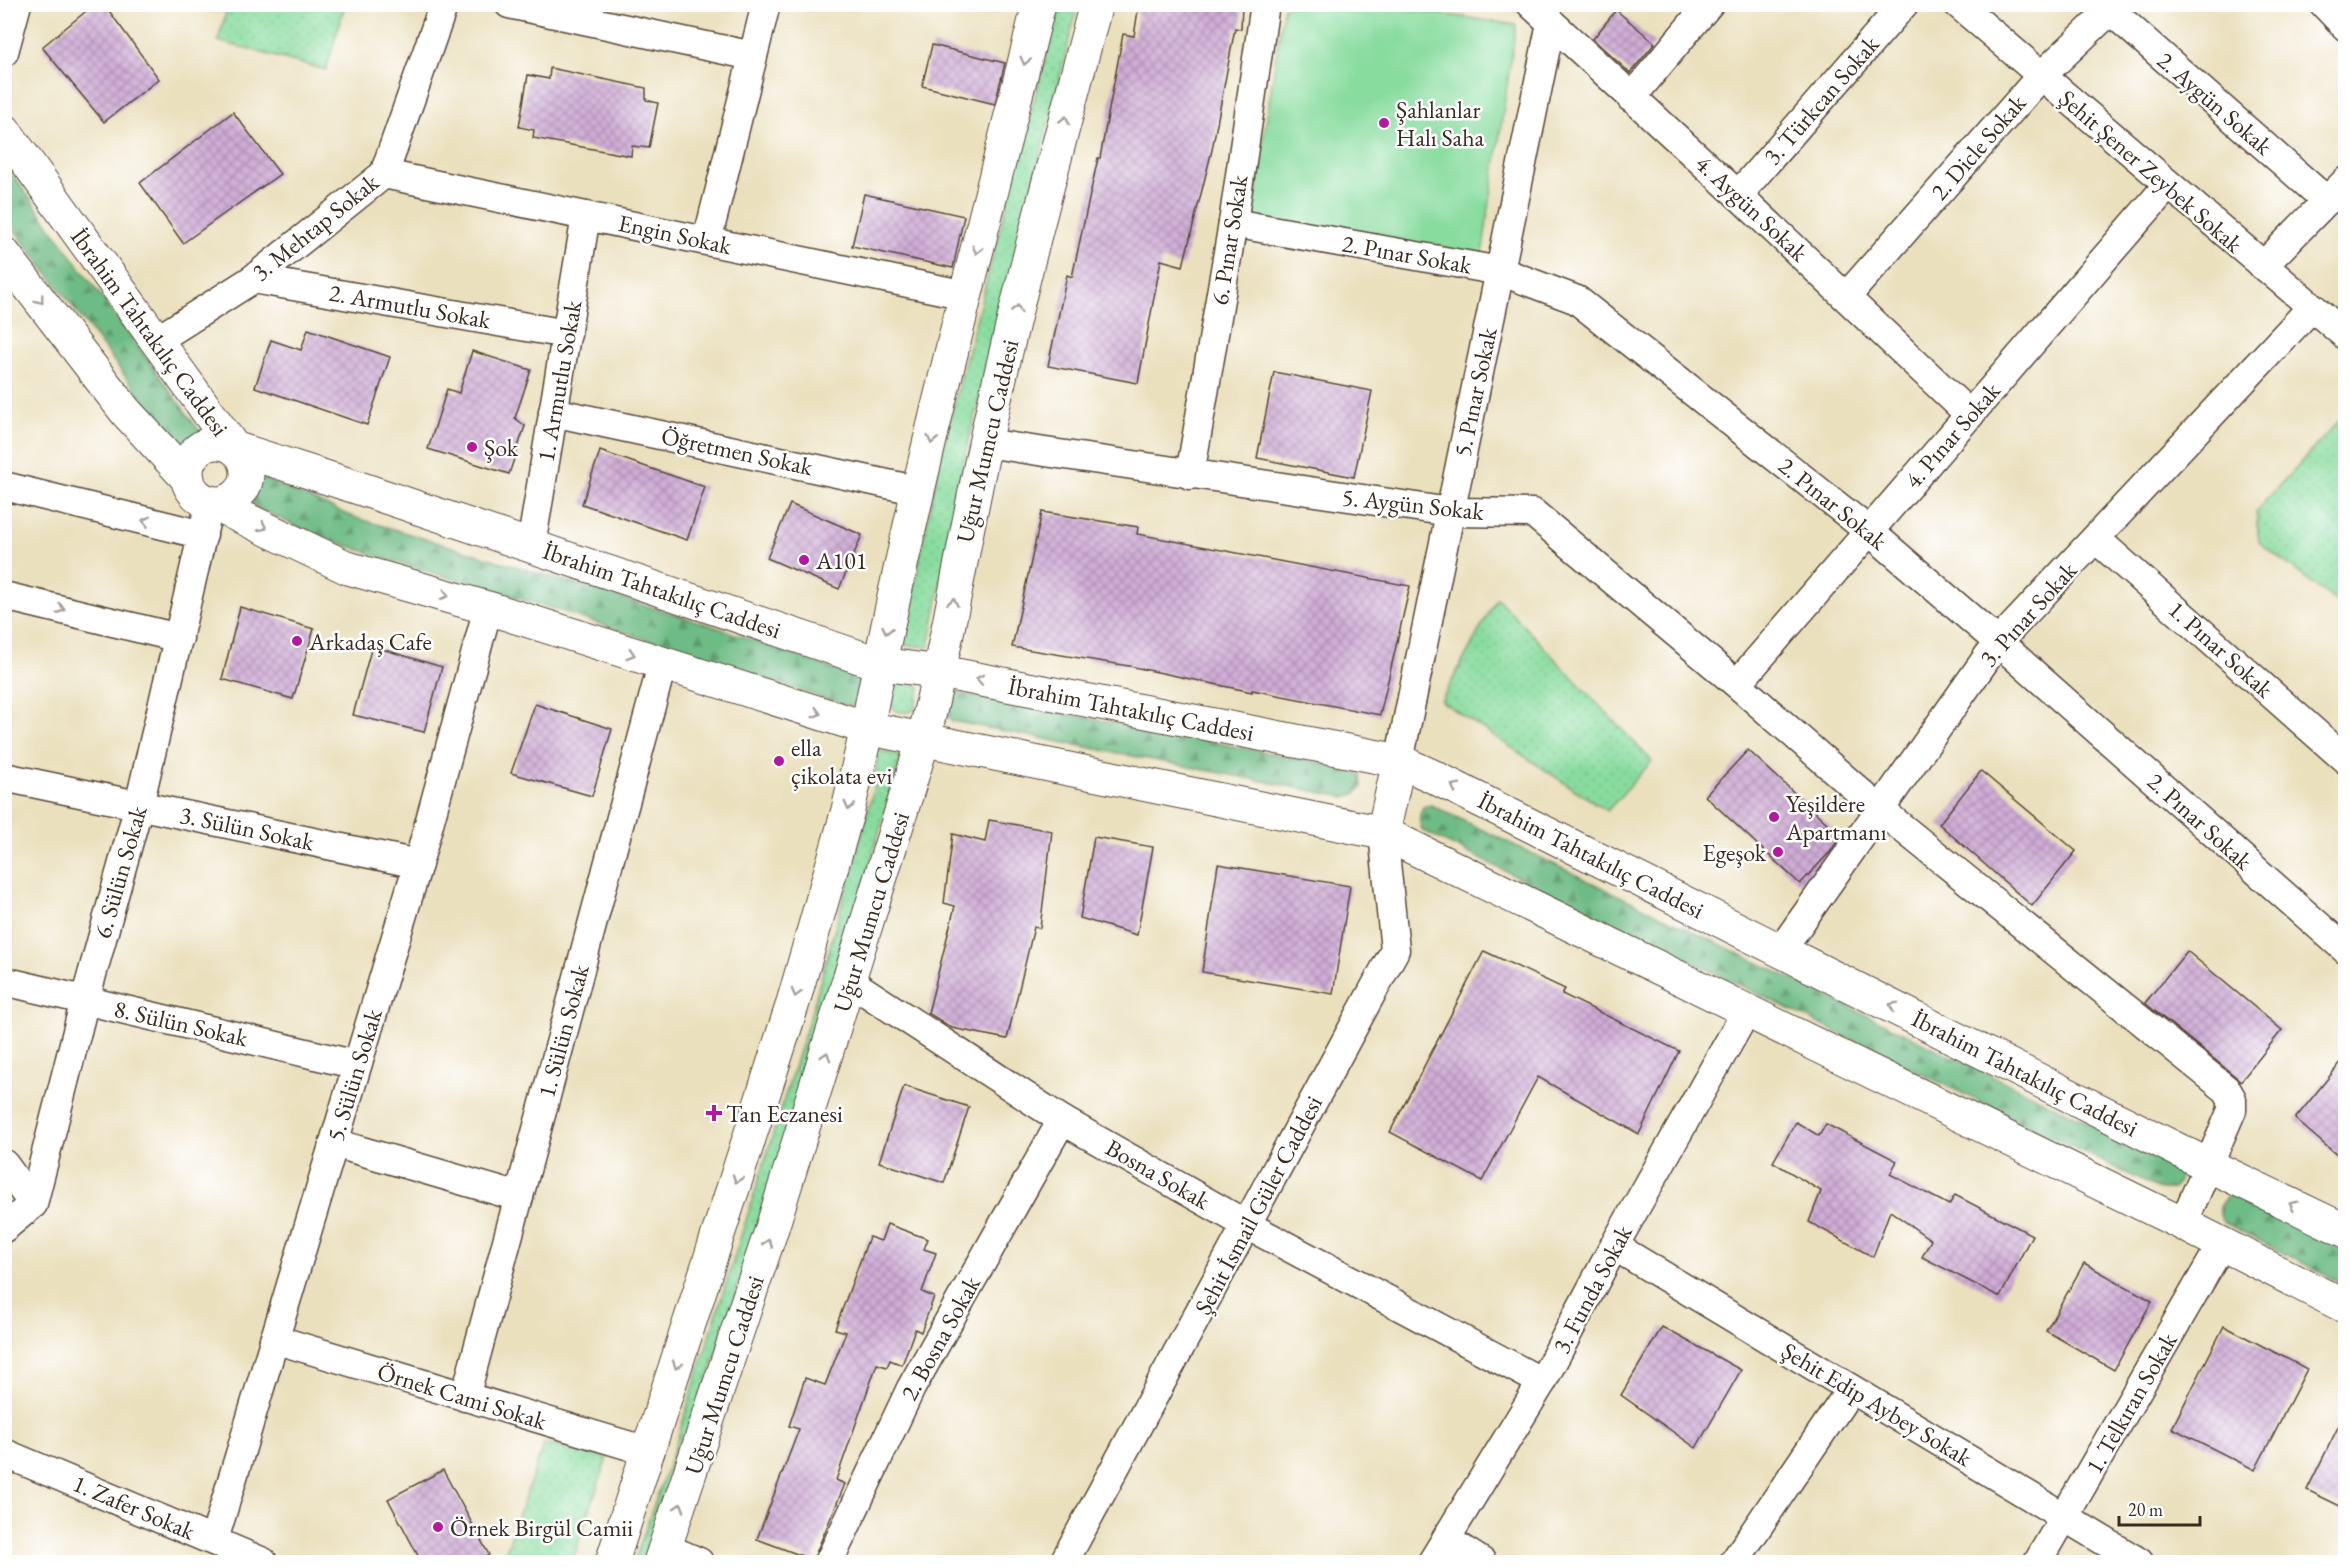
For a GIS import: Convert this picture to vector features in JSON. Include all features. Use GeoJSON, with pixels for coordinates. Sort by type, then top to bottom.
{"type":"FeatureCollection","features":[{"type":"Feature","properties":{"kind":"main road","name":"Uğur Mumcu Caddesi"},"geometry":{"type":"LineString","coordinates":[[612,1563],[650,1452],[792,1006],[848,810],[966,295],[1040,4]]}},
{"type":"Feature","properties":{"kind":"main road","name":"Uğur Mumcu Caddesi"},"geometry":{"type":"LineString","coordinates":[[663,1555],[772,1228],[923,741],[941,672],[961,556],[985,443],[1030,254],[1096,4]]}},
{"type":"Feature","properties":{"kind":"main road","name":"İbrahim Tahtakılıç Caddesi"},"geometry":{"type":"LineString","coordinates":[[4,130],[234,448],[880,664],[941,672],[1399,761],[2208,1165],[2346,1231]]}},
{"type":"Feature","properties":{"kind":"main road"},"geometry":{"type":"LineString","coordinates":[[4,254],[126,412],[199,491],[348,568],[488,608],[867,728],[1383,833],[2183,1224],[2346,1307]]}},
{"type":"Feature","properties":{"kind":"main road"},"geometry":{"type":"LineString","coordinates":[[217,443],[234,448],[245,461],[247,478],[240,493],[226,502],[199,491],[190,462],[201,448],[217,443]]}},
{"type":"Feature","properties":{"kind":"main road"},"geometry":{"type":"LineString","coordinates":[[1383,833],[1399,761]]}},
{"type":"Feature","properties":{"kind":"street"},"geometry":{"type":"LineString","coordinates":[[4,52],[17,4]]}},
{"type":"Feature","properties":{"kind":"street","name":"3. Mehtap Sokak"},"geometry":{"type":"LineString","coordinates":[[157,340],[253,279],[384,174],[444,4]]}},
{"type":"Feature","properties":{"kind":"street"},"geometry":{"type":"LineString","coordinates":[[508,4],[753,56]]}},
{"type":"Feature","properties":{"kind":"street"},"geometry":{"type":"LineString","coordinates":[[707,241],[766,4]]}},
{"type":"Feature","properties":{"kind":"street","name":"6. Pınar Sokak"},"geometry":{"type":"LineString","coordinates":[[1190,475],[1233,223],[1265,4]]}},
{"type":"Feature","properties":{"kind":"street"},"geometry":{"type":"LineString","coordinates":[[1631,98],[1709,4]]}},
{"type":"Feature","properties":{"kind":"street","name":"3. Türkcan Sokak"},"geometry":{"type":"LineString","coordinates":[[1738,195],[1904,4]]}},
{"type":"Feature","properties":{"kind":"street","name":"Şehit Şener Zeybek Sokak"},"geometry":{"type":"LineString","coordinates":[[1958,4],[2346,336]]}},
{"type":"Feature","properties":{"kind":"street"},"geometry":{"type":"LineString","coordinates":[[2324,4],[2346,27]]}},
{"type":"Feature","properties":{"kind":"street","name":"2. Dicle Sokak"},"geometry":{"type":"LineString","coordinates":[[1846,297],[2041,76],[2110,7]]}},
{"type":"Feature","properties":{"kind":"street","name":"2. Aygün Sokak"},"geometry":{"type":"LineString","coordinates":[[2110,7],[2336,191]]}},
{"type":"Feature","properties":{"kind":"street","name":"4. Aygün Sokak"},"geometry":{"type":"LineString","coordinates":[[1541,14],[1738,195],[1970,415]]}},
{"type":"Feature","properties":{"kind":"street","name":"5. Pınar Sokak"},"geometry":{"type":"LineString","coordinates":[[1399,761],[1500,271],[1541,14]]}},
{"type":"Feature","properties":{"kind":"street","name":"Engin Sokak"},"geometry":{"type":"LineString","coordinates":[[384,174],[966,295]]}},
{"type":"Feature","properties":{"kind":"street","name":"4. Pınar Sokak"},"geometry":{"type":"LineString","coordinates":[[1737,684],[2168,186]]}},
{"type":"Feature","properties":{"kind":"street"},"geometry":{"type":"LineString","coordinates":[[2263,266],[2336,191]]}},
{"type":"Feature","properties":{"kind":"street","name":"1. Armutlu Sokak"},"geometry":{"type":"LineString","coordinates":[[531,546],[586,216]]}},
{"type":"Feature","properties":{"kind":"street","name":"2. Pınar Sokak"},"geometry":{"type":"LineString","coordinates":[[1233,223],[1500,271],[1576,300],[1869,531],[2346,950]]}},
{"type":"Feature","properties":{"kind":"street","name":"2. Armutlu Sokak"},"geometry":{"type":"LineString","coordinates":[[253,279],[567,334]]}},
{"type":"Feature","properties":{"kind":"street","name":"3. Pınar Sokak"},"geometry":{"type":"LineString","coordinates":[[1780,950],[1998,642],[2312,308]]}},
{"type":"Feature","properties":{"kind":"street","name":"Öğretmen Sokak"},"geometry":{"type":"LineString","coordinates":[[554,412],[920,490]]}},
{"type":"Feature","properties":{"kind":"street","name":"5. Aygün Sokak"},"geometry":{"type":"LineString","coordinates":[[985,443],[1450,512],[1533,513],[1737,684],[1880,809],[2227,1090],[2232,1099],[2232,1110],[2183,1224]]}},
{"type":"Feature","properties":{"kind":"street"},"geometry":{"type":"LineString","coordinates":[[4,486],[202,535]]}},
{"type":"Feature","properties":{"kind":"street","name":"6. Sülün Sokak"},"geometry":{"type":"LineString","coordinates":[[33,1204],[85,1000],[139,805],[179,638],[202,535],[199,491]]}},
{"type":"Feature","properties":{"kind":"street","name":"1. Pınar Sokak"},"geometry":{"type":"LineString","coordinates":[[2096,538],[2346,760]]}},
{"type":"Feature","properties":{"kind":"street"},"geometry":{"type":"LineString","coordinates":[[4,596],[179,638]]}},
{"type":"Feature","properties":{"kind":"street","name":"5. Sülün Sokak"},"geometry":{"type":"LineString","coordinates":[[214,1540],[418,864],[488,608]]}},
{"type":"Feature","properties":{"kind":"street","name":"1. Sülün Sokak"},"geometry":{"type":"LineString","coordinates":[[465,1397],[662,664]]}},
{"type":"Feature","properties":{"kind":"street","name":"3. Sülün Sokak"},"geometry":{"type":"LineString","coordinates":[[4,777],[418,864]]}},
{"type":"Feature","properties":{"kind":"street","name":"Şehit İsmail Güler Caddesi"},"geometry":{"type":"LineString","coordinates":[[1064,1563],[1395,950],[1383,833]]}},
{"type":"Feature","properties":{"kind":"street","name":"8. Sülün Sokak"},"geometry":{"type":"LineString","coordinates":[[4,981],[357,1065]]}},
{"type":"Feature","properties":{"kind":"street","name":"Bosna Sokak"},"geometry":{"type":"LineString","coordinates":[[849,981],[1062,1120],[1247,1225],[1542,1382]]}},
{"type":"Feature","properties":{"kind":"street","name":"3. Funda Sokak"},"geometry":{"type":"LineString","coordinates":[[1439,1551],[1542,1382],[1614,1246],[1746,1012]]}},
{"type":"Feature","properties":{"kind":"street","name":"2. Bosna Sokak"},"geometry":{"type":"LineString","coordinates":[[829,1563],[911,1388],[1062,1120]]}},
{"type":"Feature","properties":{"kind":"street"},"geometry":{"type":"LineString","coordinates":[[333,1143],[519,1197]]}},
{"type":"Feature","properties":{"kind":"street"},"geometry":{"type":"LineString","coordinates":[[4,1164],[33,1204],[4,1228]]}},
{"type":"Feature","properties":{"kind":"street","name":"1. Telkıran Sokak"},"geometry":{"type":"LineString","coordinates":[[2038,1563],[2222,1244]]}},
{"type":"Feature","properties":{"kind":"street","name":"Şehit Edip Aybey Sokak"},"geometry":{"type":"LineString","coordinates":[[1614,1246],[2139,1563]]}},
{"type":"Feature","properties":{"kind":"street","name":"Örnek Cami Sokak"},"geometry":{"type":"LineString","coordinates":[[274,1339],[650,1452]]}},
{"type":"Feature","properties":{"kind":"street"},"geometry":{"type":"LineString","coordinates":[[1734,1563],[1851,1389]]}},
{"type":"Feature","properties":{"kind":"street","name":"1. Zafer Sokak"},"geometry":{"type":"LineString","coordinates":[[4,1453],[214,1540],[254,1561]]}},
{"type":"Feature","properties":{"kind":"street"},"geometry":{"type":"LineString","coordinates":[[1439,1551],[1482,1563]]}},
{"type":"Feature","properties":{"kind":"street"},"geometry":{"type":"LineString","coordinates":[[663,1555],[699,1563]]}},
{"type":"Feature","properties":{"kind":"green space"},"geometry":{"type":"Polygon","coordinates":[[[228,5],[345,5],[326,70],[218,41],[228,5]]]}},
{"type":"Feature","properties":{"kind":"green space"},"geometry":{"type":"Polygon","coordinates":[[[1059,5],[1078,5],[963,463],[929,647],[902,645],[941,454],[1059,5]]]}},
{"type":"Feature","properties":{"kind":"green space","name":"Şahlanlar Halı Saha"},"geometry":{"type":"Polygon","coordinates":[[[1284,5],[1379,5],[1516,25],[1482,255],[1251,220],[1284,5]]]}},
{"type":"Feature","properties":{"kind":"green space"},"geometry":{"type":"Polygon","coordinates":[[[4,163],[203,436],[184,454],[5,217],[4,163]]]}},
{"type":"Feature","properties":{"kind":"green space"},"geometry":{"type":"Polygon","coordinates":[[[2345,414],[2346,591],[2337,602],[2259,542],[2256,511],[2345,414]]]}},
{"type":"Feature","properties":{"kind":"green space"},"geometry":{"type":"Polygon","coordinates":[[[257,476],[353,517],[710,625],[859,678],[866,683],[858,706],[843,705],[558,610],[396,562],[313,534],[244,502],[257,476]]]}},
{"type":"Feature","properties":{"kind":"green space"},"geometry":{"type":"Polygon","coordinates":[[[1497,598],[1652,761],[1607,811],[1441,701],[1497,598]]]}},
{"type":"Feature","properties":{"kind":"green space"},"geometry":{"type":"Polygon","coordinates":[[[897,681],[917,684],[920,689],[914,710],[898,712],[891,705],[888,696],[890,688],[897,681]]]}},
{"type":"Feature","properties":{"kind":"green space"},"geometry":{"type":"Polygon","coordinates":[[[958,693],[1353,769],[1361,776],[1362,787],[1355,794],[1344,797],[952,721],[946,715],[950,698],[958,693]]]}},
{"type":"Feature","properties":{"kind":"green space"},"geometry":{"type":"Polygon","coordinates":[[[878,750],[901,757],[827,1010],[649,1562],[634,1562],[676,1443],[814,1004],[873,792],[878,750]]]}},
{"type":"Feature","properties":{"kind":"green space"},"geometry":{"type":"Polygon","coordinates":[[[1431,805],[2179,1166],[2180,1177],[2177,1185],[2172,1190],[2161,1190],[1423,831],[1420,822],[1421,813],[1423,807],[1431,805]]]}},
{"type":"Feature","properties":{"kind":"green space"},"geometry":{"type":"Polygon","coordinates":[[[2237,1193],[2345,1249],[2345,1285],[2223,1222],[2220,1212],[2221,1204],[2223,1200],[2237,1193]]]}},
{"type":"Feature","properties":{"kind":"green space"},"geometry":{"type":"Polygon","coordinates":[[[544,1444],[607,1458],[572,1562],[502,1562],[544,1444]]]}},
{"type":"Feature","properties":{"kind":"building"},"geometry":{"type":"Polygon","coordinates":[[[95,4],[104,4],[159,79],[104,122],[42,47],[95,4]]]}},
{"type":"Feature","properties":{"kind":"building"},"geometry":{"type":"Polygon","coordinates":[[[1139,4],[1242,4],[1241,29],[1235,28],[1212,150],[1183,266],[1161,260],[1138,383],[1048,366],[1067,275],[1072,277],[1098,158],[1100,158],[1123,34],[1134,36],[1139,4]]]}},
{"type":"Feature","properties":{"kind":"building"},"geometry":{"type":"Polygon","coordinates":[[[1616,10],[1655,43],[1630,73],[1593,39],[1616,10]]]}},
{"type":"Feature","properties":{"kind":"building"},"geometry":{"type":"Polygon","coordinates":[[[932,45],[1005,63],[995,104],[922,86],[932,45]]]}},
{"type":"Feature","properties":{"kind":"building"},"geometry":{"type":"Polygon","coordinates":[[[550,68],[646,88],[646,100],[658,103],[649,148],[632,146],[631,156],[533,138],[534,130],[519,127],[528,75],[549,79],[550,68]]]}},
{"type":"Feature","properties":{"kind":"building"},"geometry":{"type":"Polygon","coordinates":[[[233,112],[280,174],[183,243],[140,183],[233,112]]]}},
{"type":"Feature","properties":{"kind":"building"},"geometry":{"type":"Polygon","coordinates":[[[864,194],[964,216],[953,268],[852,246],[864,194]]]}},
{"type":"Feature","properties":{"kind":"building"},"geometry":{"type":"Polygon","coordinates":[[[308,329],[390,357],[367,425],[255,387],[271,340],[301,350],[308,329]]]}},
{"type":"Feature","properties":{"kind":"building"},"geometry":{"type":"Polygon","coordinates":[[[472,351],[531,370],[515,418],[525,426],[509,474],[428,449],[447,389],[459,393],[472,351]]]}},
{"type":"Feature","properties":{"kind":"building"},"geometry":{"type":"Polygon","coordinates":[[[1274,372],[1372,391],[1354,477],[1257,458],[1274,372]]]}},
{"type":"Feature","properties":{"kind":"building"},"geometry":{"type":"Polygon","coordinates":[[[600,451],[705,487],[687,540],[582,504],[600,451]]]}},
{"type":"Feature","properties":{"kind":"building"},"geometry":{"type":"Polygon","coordinates":[[[790,504],[862,535],[839,589],[767,558],[790,504]]]}},
{"type":"Feature","properties":{"kind":"building"},"geometry":{"type":"Polygon","coordinates":[[[1042,512],[1138,527],[1137,534],[1410,586],[1380,715],[1252,690],[1252,692],[1129,666],[1012,647],[1042,512]]]}},
{"type":"Feature","properties":{"kind":"building"},"geometry":{"type":"Polygon","coordinates":[[[240,607],[314,629],[293,699],[222,679],[240,607]]]}},
{"type":"Feature","properties":{"kind":"building"},"geometry":{"type":"Polygon","coordinates":[[[372,646],[442,667],[424,732],[353,715],[372,646]]]}},
{"type":"Feature","properties":{"kind":"building"},"geometry":{"type":"Polygon","coordinates":[[[535,704],[612,729],[592,796],[511,773],[535,704]]]}},
{"type":"Feature","properties":{"kind":"building","name":"Yeşildere Apartmanı"},"geometry":{"type":"Polygon","coordinates":[[[1748,750],[1841,836],[1830,852],[1800,884],[1705,796],[1748,750]]]}},
{"type":"Feature","properties":{"kind":"building"},"geometry":{"type":"Polygon","coordinates":[[[1981,771],[2076,851],[2032,906],[1939,824],[1981,771]]]}},
{"type":"Feature","properties":{"kind":"building"},"geometry":{"type":"Polygon","coordinates":[[[989,820],[1052,831],[1040,928],[1034,927],[1007,1039],[952,1028],[928,1013],[955,906],[944,903],[953,834],[985,842],[989,820]]]}},
{"type":"Feature","properties":{"kind":"building"},"geometry":{"type":"Polygon","coordinates":[[[1094,837],[1153,847],[1137,935],[1080,918],[1094,837]]]}},
{"type":"Feature","properties":{"kind":"building"},"geometry":{"type":"Polygon","coordinates":[[[1218,864],[1350,886],[1333,994],[1202,972],[1218,864]]]}},
{"type":"Feature","properties":{"kind":"building"},"geometry":{"type":"Polygon","coordinates":[[[1484,951],[1565,989],[1562,994],[1679,1051],[1639,1134],[1538,1077],[1482,1181],[1390,1132],[1484,951]]]}},
{"type":"Feature","properties":{"kind":"building"},"geometry":{"type":"Polygon","coordinates":[[[2187,951],[2282,1030],[2241,1081],[2145,1003],[2187,951]]]}},
{"type":"Feature","properties":{"kind":"building"},"geometry":{"type":"Polygon","coordinates":[[[2346,1056],[2346,1163],[2295,1119],[2346,1056]]]}},
{"type":"Feature","properties":{"kind":"building"},"geometry":{"type":"Polygon","coordinates":[[[904,1086],[969,1107],[944,1183],[879,1162],[904,1086]]]}},
{"type":"Feature","properties":{"kind":"building"},"geometry":{"type":"Polygon","coordinates":[[[1796,1122],[1819,1136],[1826,1124],[1897,1161],[1890,1174],[1949,1205],[1955,1195],[2032,1235],[2000,1297],[1922,1257],[1931,1240],[1890,1211],[1873,1257],[1809,1222],[1821,1191],[1773,1162],[1796,1122]]]}},
{"type":"Feature","properties":{"kind":"building"},"geometry":{"type":"Polygon","coordinates":[[[887,1224],[928,1239],[924,1249],[936,1253],[922,1292],[934,1297],[921,1332],[915,1329],[902,1365],[890,1360],[887,1367],[877,1364],[836,1480],[845,1484],[813,1560],[757,1539],[799,1429],[789,1426],[805,1378],[825,1385],[846,1332],[835,1329],[869,1237],[881,1241],[887,1224]]]}},
{"type":"Feature","properties":{"kind":"building"},"geometry":{"type":"Polygon","coordinates":[[[2084,1263],[2152,1301],[2114,1370],[2046,1331],[2084,1263]]]}},
{"type":"Feature","properties":{"kind":"building"},"geometry":{"type":"Polygon","coordinates":[[[2224,1326],[2307,1369],[2255,1470],[2172,1428],[2224,1326]]]}},
{"type":"Feature","properties":{"kind":"building"},"geometry":{"type":"Polygon","coordinates":[[[1662,1327],[1741,1370],[1696,1448],[1621,1395],[1662,1327]]]}},
{"type":"Feature","properties":{"kind":"building"},"geometry":{"type":"Polygon","coordinates":[[[2346,1411],[2346,1509],[2307,1490],[2346,1411]]]}},
{"type":"Feature","properties":{"kind":"building","name":"Örnek Birgül Camii"},"geometry":{"type":"Polygon","coordinates":[[[443,1470],[489,1555],[474,1563],[422,1563],[388,1499],[443,1470]]]}},
{"type":"Feature","properties":{"kind":"place","name":"Şahlanlar Halı Saha"},"geometry":{"type":"Point","coordinates":[1384,123]}},
{"type":"Feature","properties":{"kind":"place","name":"Şok"},"geometry":{"type":"Point","coordinates":[472,447]}},
{"type":"Feature","properties":{"kind":"place","name":"A101"},"geometry":{"type":"Point","coordinates":[804,560]}},
{"type":"Feature","properties":{"kind":"place","name":"Arkadaş Cafe"},"geometry":{"type":"Point","coordinates":[297,641]}},
{"type":"Feature","properties":{"kind":"place","name":"ella çikolata evi"},"geometry":{"type":"Point","coordinates":[779,761]}},
{"type":"Feature","properties":{"kind":"place","name":"Yeşildere Apartmanı"},"geometry":{"type":"Point","coordinates":[1774,817]}},
{"type":"Feature","properties":{"kind":"place","name":"Egeşok"},"geometry":{"type":"Point","coordinates":[1778,852]}},
{"type":"Feature","properties":{"kind":"place","name":"Tan Eczanesi"},"geometry":{"type":"Point","coordinates":[714,1113]}},
{"type":"Feature","properties":{"kind":"place","name":"Örnek Birgül Camii"},"geometry":{"type":"Point","coordinates":[438,1527]}}]}
